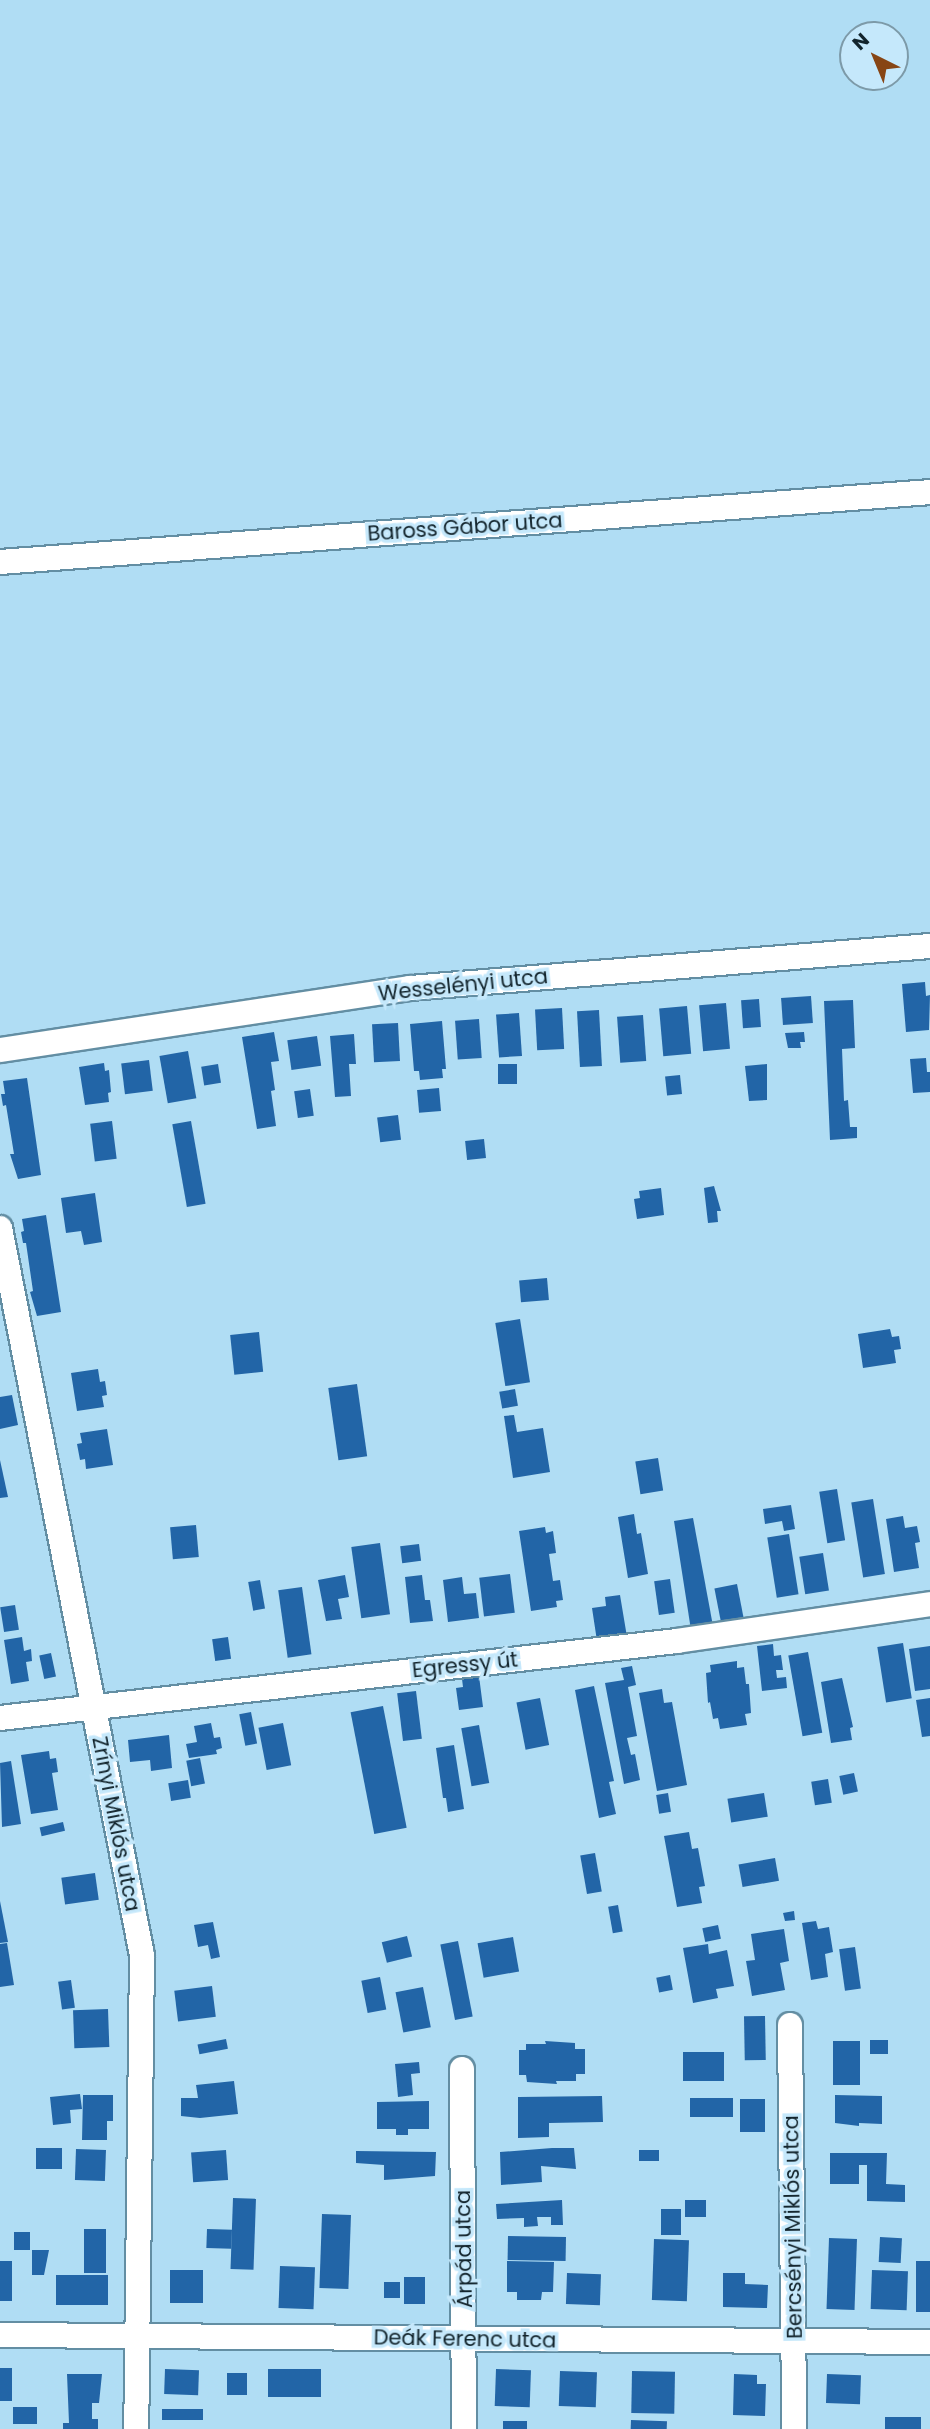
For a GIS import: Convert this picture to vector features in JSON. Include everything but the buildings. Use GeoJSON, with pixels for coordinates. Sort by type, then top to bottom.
{"type":"FeatureCollection","features":[{"type":"Feature","properties":{"kind":"street","name":"Baross Gábor utca"},"geometry":{"type":"LineString","coordinates":[[0,562],[930,492]]}},
{"type":"Feature","properties":{"kind":"street","name":"Wesselényi utca"},"geometry":{"type":"LineString","coordinates":[[0,1050],[410,988],[930,946]]}},
{"type":"Feature","properties":{"kind":"street","name":"Zrínyi Miklós utca"},"geometry":{"type":"LineString","coordinates":[[0,1228],[142,1955],[136,2429]]}},
{"type":"Feature","properties":{"kind":"street","name":"Egressy út"},"geometry":{"type":"LineString","coordinates":[[0,1718],[677,1642],[930,1604]]}},
{"type":"Feature","properties":{"kind":"street","name":"Bercsényi Miklós utca"},"geometry":{"type":"LineString","coordinates":[[790,2025],[794,2429]]}},
{"type":"Feature","properties":{"kind":"street","name":"Árpád utca"},"geometry":{"type":"LineString","coordinates":[[462,2069],[464,2429]]}},
{"type":"Feature","properties":{"kind":"street","name":"Deák Ferenc utca"},"geometry":{"type":"LineString","coordinates":[[0,2335],[930,2342]]}}]}
